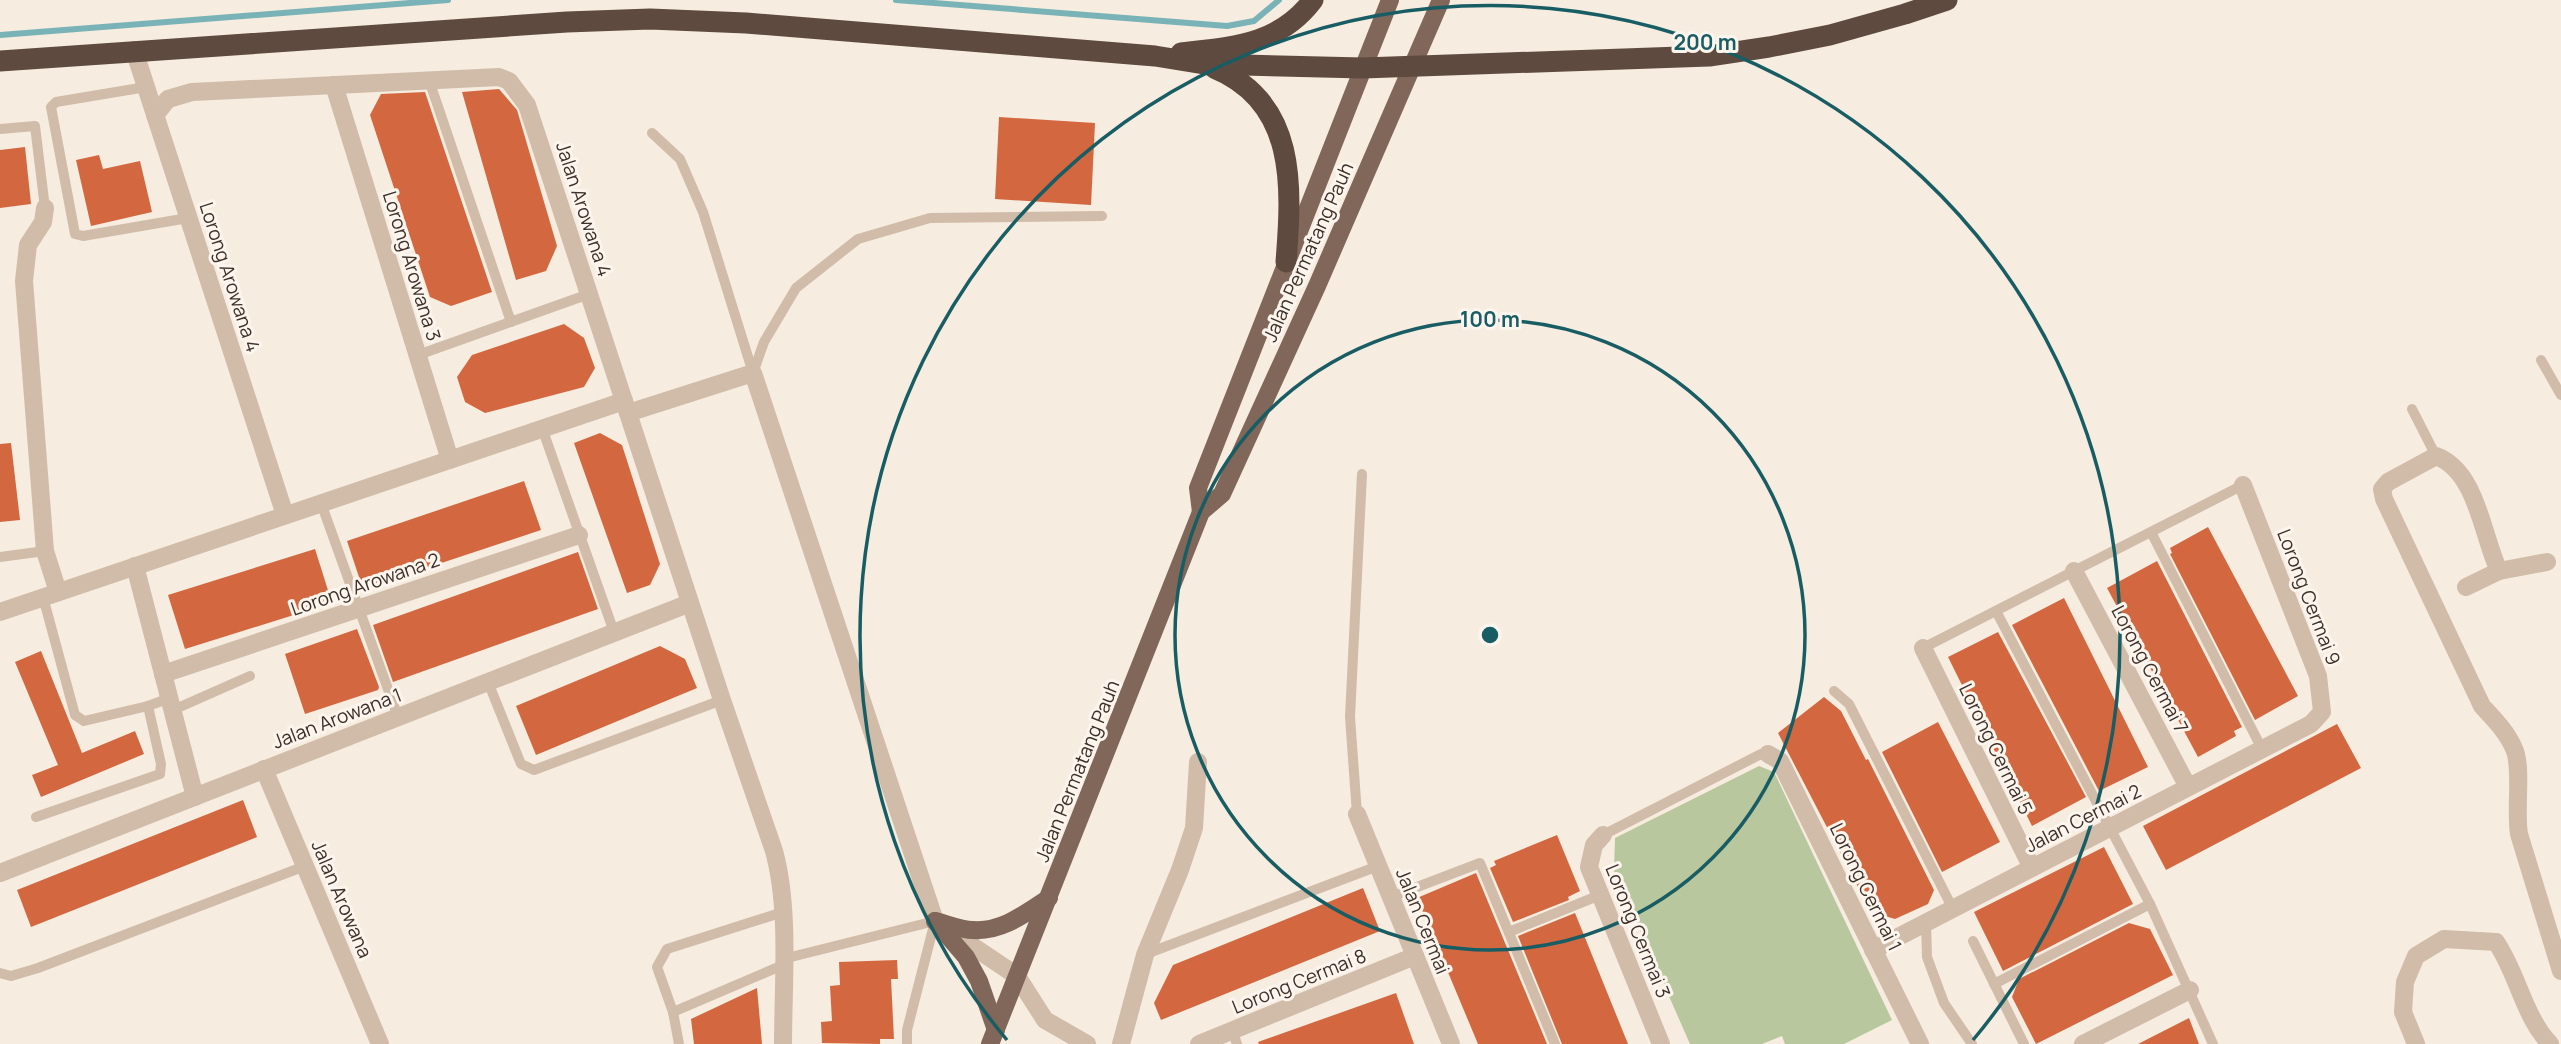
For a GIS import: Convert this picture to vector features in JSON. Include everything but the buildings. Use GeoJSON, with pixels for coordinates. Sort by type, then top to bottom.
{"type":"FeatureCollection","features":[{"type":"Feature","properties":{"kind":"highway"},"geometry":{"type":"LineString","coordinates":[[1155,56],[1227,47],[1271,37],[1297,18],[1313,0]]}},
{"type":"Feature","properties":{"kind":"highway"},"geometry":{"type":"LineString","coordinates":[[0,61],[567,22],[650,19],[746,23],[1155,56],[1204,64],[1413,67],[1709,56],[1830,35],[1947,0]]}},
{"type":"Feature","properties":{"kind":"highway"},"geometry":{"type":"LineString","coordinates":[[1204,64],[1233,76],[1247,86],[1270,111],[1277,126],[1288,183],[1286,262]]}},
{"type":"Feature","properties":{"kind":"main road","name":"Jalan Permatang Pauh"},"geometry":{"type":"LineString","coordinates":[[1201,512],[1198,488],[1390,0]]}},
{"type":"Feature","properties":{"kind":"main road","name":"Jalan Permatang Pauh"},"geometry":{"type":"LineString","coordinates":[[993,1037],[1201,512],[1222,494],[1441,0]]}},
{"type":"Feature","properties":{"kind":"main road"},"geometry":{"type":"LineString","coordinates":[[935,921],[972,930],[995,929],[1017,919],[1049,898]]}},
{"type":"Feature","properties":{"kind":"main road"},"geometry":{"type":"LineString","coordinates":[[935,921],[966,957],[979,981],[993,1037]]}},
{"type":"Feature","properties":{"kind":"street","name":"Lorong Arowana 4"},"geometry":{"type":"LineString","coordinates":[[135,50],[285,515]]}},
{"type":"Feature","properties":{"kind":"street","name":"Jalan Arowana 4"},"geometry":{"type":"LineString","coordinates":[[155,115],[168,99],[192,92],[499,76],[509,81],[527,104],[722,700]]}},
{"type":"Feature","properties":{"kind":"street","name":"Lorong Arowana 3"},"geometry":{"type":"LineString","coordinates":[[334,85],[450,460]]}},
{"type":"Feature","properties":{"kind":"street"},"geometry":{"type":"LineString","coordinates":[[45,208],[43,222],[29,245],[24,281],[50,595]]}},
{"type":"Feature","properties":{"kind":"street"},"geometry":{"type":"LineString","coordinates":[[0,612],[542,428],[753,373],[935,921],[1017,976],[1045,1020],[1087,1044]]}},
{"type":"Feature","properties":{"kind":"street"},"geometry":{"type":"LineString","coordinates":[[2499,571],[2462,475],[2450,461],[2436,456],[2388,482],[2382,489],[2384,499],[2483,706],[2501,726],[2516,753],[2516,815],[2519,834],[2561,971]]}},
{"type":"Feature","properties":{"kind":"street","name":"Lorong Cermai 9"},"geometry":{"type":"LineString","coordinates":[[2243,485],[2318,676],[2322,712],[2311,724]]}},
{"type":"Feature","properties":{"kind":"street","name":"Lorong Arowana 2"},"geometry":{"type":"LineString","coordinates":[[163,674],[579,535]]}},
{"type":"Feature","properties":{"kind":"street"},"geometry":{"type":"LineString","coordinates":[[2466,587],[2499,571],[2547,562]]}},
{"type":"Feature","properties":{"kind":"street"},"geometry":{"type":"LineString","coordinates":[[135,566],[195,797]]}},
{"type":"Feature","properties":{"kind":"street","name":"Lorong Cermai 7"},"geometry":{"type":"LineString","coordinates":[[2074,571],[2188,787]]}},
{"type":"Feature","properties":{"kind":"street","name":"Jalan Arowana 1"},"geometry":{"type":"LineString","coordinates":[[0,873],[690,603]]}},
{"type":"Feature","properties":{"kind":"street","name":"Lorong Cermai 5"},"geometry":{"type":"LineString","coordinates":[[1923,648],[2032,868]]}},
{"type":"Feature","properties":{"kind":"street"},"geometry":{"type":"LineString","coordinates":[[722,700],[780,873],[783,912],[783,1044]]}},
{"type":"Feature","properties":{"kind":"street","name":"Jalan Cermai 2"},"geometry":{"type":"LineString","coordinates":[[1874,950],[2311,724]]}},
{"type":"Feature","properties":{"kind":"street","name":"Lorong Cermai 1"},"geometry":{"type":"LineString","coordinates":[[1768,754],[1780,761],[1920,1044]]}},
{"type":"Feature","properties":{"kind":"street"},"geometry":{"type":"LineString","coordinates":[[1121,1044],[1145,955],[1194,828],[1198,762]]}},
{"type":"Feature","properties":{"kind":"street","name":"Jalan Arowana"},"geometry":{"type":"LineString","coordinates":[[264,769],[380,1044]]}},
{"type":"Feature","properties":{"kind":"street","name":"Jalan Cermai"},"geometry":{"type":"LineString","coordinates":[[1357,814],[1451,1044]]}},
{"type":"Feature","properties":{"kind":"street","name":"Lorong Cermai 3"},"geometry":{"type":"LineString","coordinates":[[1603,835],[1594,845],[1589,867],[1661,1044]]}},
{"type":"Feature","properties":{"kind":"street"},"geometry":{"type":"LineString","coordinates":[[2416,1044],[2403,1012],[2404,982],[2416,956],[2444,939],[2496,942],[2504,953],[2531,1017],[2550,1044]]}},
{"type":"Feature","properties":{"kind":"street","name":"Lorong Cermai 8"},"geometry":{"type":"LineString","coordinates":[[1199,1044],[1235,1037],[1415,956]]}},
{"type":"Feature","properties":{"kind":"street"},"geometry":{"type":"LineString","coordinates":[[2083,1044],[2190,990]]}},
{"type":"Feature","properties":{"kind":"lane"},"geometry":{"type":"LineString","coordinates":[[429,80],[511,322]]}},
{"type":"Feature","properties":{"kind":"lane"},"geometry":{"type":"LineString","coordinates":[[146,88],[56,102],[51,107],[75,234],[83,236],[188,218]]}},
{"type":"Feature","properties":{"kind":"lane"},"geometry":{"type":"LineString","coordinates":[[0,129],[35,125],[45,208]]}},
{"type":"Feature","properties":{"kind":"lane"},"geometry":{"type":"LineString","coordinates":[[652,133],[680,159],[703,212],[753,373]]}},
{"type":"Feature","properties":{"kind":"lane"},"geometry":{"type":"LineString","coordinates":[[753,373],[764,342],[796,288],[858,239],[930,218],[1102,216]]}},
{"type":"Feature","properties":{"kind":"lane"},"geometry":{"type":"LineString","coordinates":[[418,355],[589,294]]}},
{"type":"Feature","properties":{"kind":"lane"},"geometry":{"type":"LineString","coordinates":[[2541,360],[2561,395]]}},
{"type":"Feature","properties":{"kind":"lane"},"geometry":{"type":"LineString","coordinates":[[2412,409],[2436,456]]}},
{"type":"Feature","properties":{"kind":"lane"},"geometry":{"type":"LineString","coordinates":[[542,428],[614,632]]}},
{"type":"Feature","properties":{"kind":"lane"},"geometry":{"type":"LineString","coordinates":[[1357,814],[1350,717],[1362,474]]}},
{"type":"Feature","properties":{"kind":"lane"},"geometry":{"type":"LineString","coordinates":[[1923,648],[2243,485]]}},
{"type":"Feature","properties":{"kind":"lane"},"geometry":{"type":"LineString","coordinates":[[321,503],[398,717]]}},
{"type":"Feature","properties":{"kind":"lane"},"geometry":{"type":"LineString","coordinates":[[2151,532],[2262,749]]}},
{"type":"Feature","properties":{"kind":"lane"},"geometry":{"type":"LineString","coordinates":[[0,556],[45,551]]}},
{"type":"Feature","properties":{"kind":"lane"},"geometry":{"type":"LineString","coordinates":[[50,595],[75,715],[84,721],[148,706],[171,704],[250,676]]}},
{"type":"Feature","properties":{"kind":"lane"},"geometry":{"type":"LineString","coordinates":[[1996,611],[2150,904],[2213,1044]]}},
{"type":"Feature","properties":{"kind":"lane"},"geometry":{"type":"LineString","coordinates":[[488,682],[521,764],[534,770],[722,700]]}},
{"type":"Feature","properties":{"kind":"lane"},"geometry":{"type":"LineString","coordinates":[[1834,691],[1849,704],[1953,909]]}},
{"type":"Feature","properties":{"kind":"lane"},"geometry":{"type":"LineString","coordinates":[[36,817],[160,774],[161,764],[148,706]]}},
{"type":"Feature","properties":{"kind":"lane"},"geometry":{"type":"LineString","coordinates":[[1603,835],[1761,754],[1768,754]]}},
{"type":"Feature","properties":{"kind":"lane"},"geometry":{"type":"LineString","coordinates":[[1391,897],[1480,863],[1555,1044]]}},
{"type":"Feature","properties":{"kind":"lane"},"geometry":{"type":"LineString","coordinates":[[0,972],[11,976],[37,968],[305,866]]}},
{"type":"Feature","properties":{"kind":"lane"},"geometry":{"type":"LineString","coordinates":[[1145,955],[1378,866]]}},
{"type":"Feature","properties":{"kind":"lane"},"geometry":{"type":"LineString","coordinates":[[1509,932],[1600,895]]}},
{"type":"Feature","properties":{"kind":"lane"},"geometry":{"type":"LineString","coordinates":[[1994,984],[2150,904]]}},
{"type":"Feature","properties":{"kind":"lane"},"geometry":{"type":"LineString","coordinates":[[679,1044],[673,1012],[657,967],[667,949],[783,912]]}},
{"type":"Feature","properties":{"kind":"lane"},"geometry":{"type":"LineString","coordinates":[[673,1012],[783,962],[935,921],[907,1030],[907,1044]]}},
{"type":"Feature","properties":{"kind":"lane"},"geometry":{"type":"LineString","coordinates":[[1926,922],[1927,957],[1944,1003],[1972,1044]]}},
{"type":"Feature","properties":{"kind":"lane"},"geometry":{"type":"LineString","coordinates":[[1973,942],[2024,1044]]}},
{"type":"Feature","properties":{"kind":"green space"},"geometry":{"type":"Polygon","coordinates":[[[1759,766],[1774,772],[1892,1020],[1844,1044],[1785,1044],[1782,1036],[1762,1044],[1690,1044],[1614,871],[1615,838],[1759,766]]]}},
{"type":"Feature","properties":{"kind":"waterway"},"geometry":{"type":"LineString","coordinates":[[0,35],[448,0]]}},
{"type":"Feature","properties":{"kind":"waterway"},"geometry":{"type":"LineString","coordinates":[[896,0],[1227,26],[1254,21],[1279,0]]}}]}
